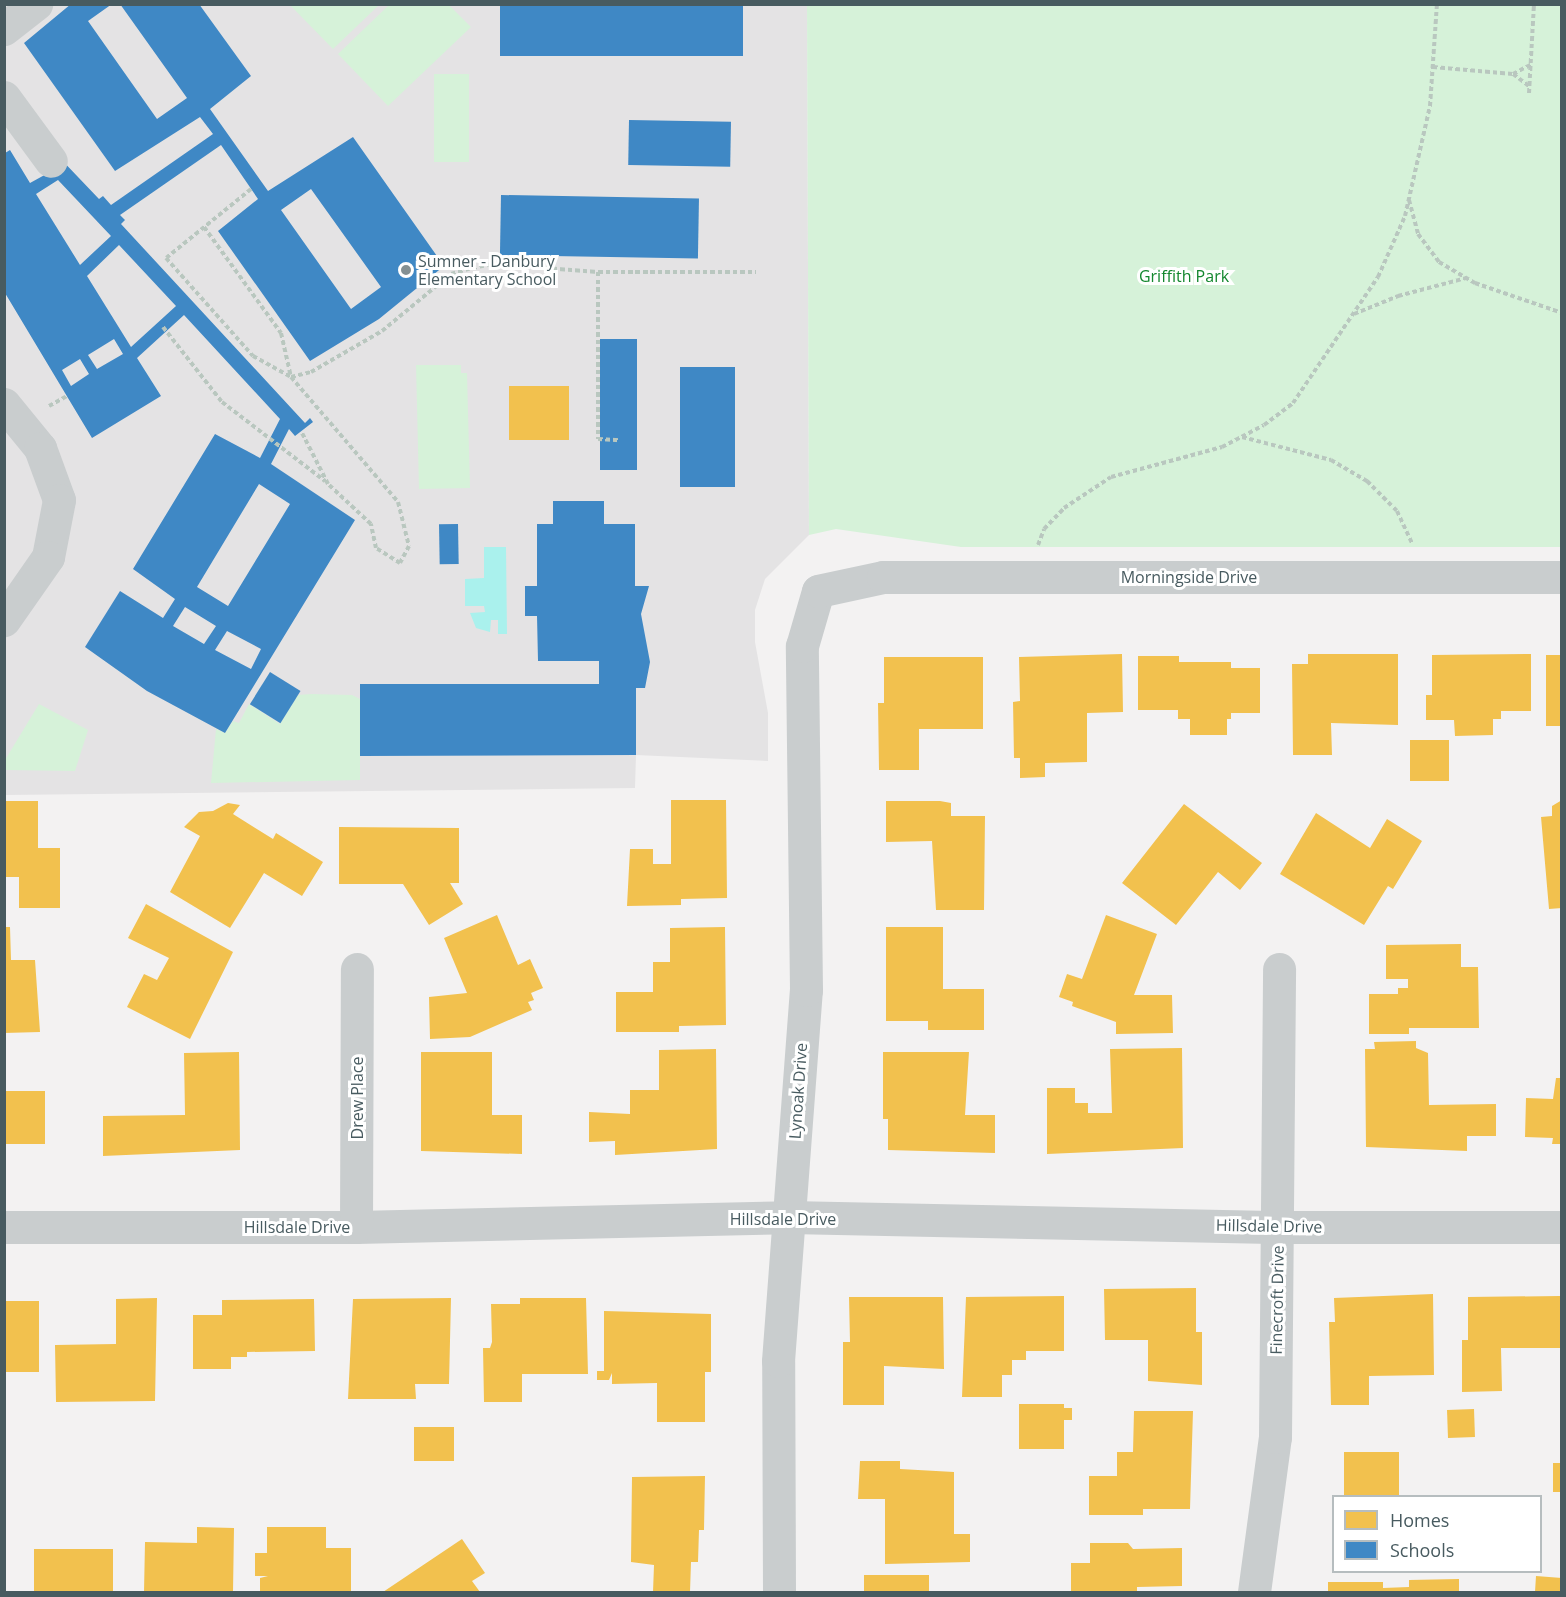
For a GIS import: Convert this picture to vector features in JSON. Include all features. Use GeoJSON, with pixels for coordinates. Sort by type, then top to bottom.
{"type":"FeatureCollection","features":[{"type":"Feature","properties":{"kind":"street"},"geometry":{"type":"LineString","coordinates":[[4,28],[36,4]]}},
{"type":"Feature","properties":{"kind":"street"},"geometry":{"type":"LineString","coordinates":[[4,97],[51,161]]}},
{"type":"Feature","properties":{"kind":"street"},"geometry":{"type":"LineString","coordinates":[[4,404],[40,448],[59,500],[48,557],[4,620]]}},
{"type":"Feature","properties":{"kind":"street","name":"Morningside Drive"},"geometry":{"type":"LineString","coordinates":[[818,591],[884,577],[1562,577]]}},
{"type":"Feature","properties":{"kind":"street","name":"Lynoak Drive"},"geometry":{"type":"LineString","coordinates":[[779,1593],[778,1361],[806,990],[802,646],[818,591]]}},
{"type":"Feature","properties":{"kind":"street","name":"Drew Place"},"geometry":{"type":"LineString","coordinates":[[356,1227],[357,969]]}},
{"type":"Feature","properties":{"kind":"street","name":"Finecroft Drive"},"geometry":{"type":"LineString","coordinates":[[1254,1593],[1275,1437],[1279,969]]}},
{"type":"Feature","properties":{"kind":"street","name":"Hillsdale Drive"},"geometry":{"type":"LineString","coordinates":[[4,1227],[356,1227],[789,1217],[1278,1227],[1562,1227]]}},
{"type":"Feature","properties":{"kind":"path"},"geometry":{"type":"LineString","coordinates":[[1036,551],[1044,529],[1064,508],[1111,477],[1222,447],[1293,403],[1378,278],[1409,198],[1430,106],[1437,4]]}},
{"type":"Feature","properties":{"kind":"path"},"geometry":{"type":"LineString","coordinates":[[1529,93],[1534,4]]}},
{"type":"Feature","properties":{"kind":"path"},"geometry":{"type":"LineString","coordinates":[[1433,67],[1513,74],[1532,64]]}},
{"type":"Feature","properties":{"kind":"path"},"geometry":{"type":"LineString","coordinates":[[1513,74],[1529,87]]}},
{"type":"Feature","properties":{"kind":"path"},"geometry":{"type":"LineString","coordinates":[[163,327],[222,402],[328,484],[371,524],[375,548],[400,563],[409,546],[398,502],[291,377],[253,356],[166,258],[251,189]]}},
{"type":"Feature","properties":{"kind":"path"},"geometry":{"type":"LineString","coordinates":[[1409,198],[1418,234],[1439,262],[1467,278],[1562,314]]}},
{"type":"Feature","properties":{"kind":"path"},"geometry":{"type":"LineString","coordinates":[[204,227],[280,333],[291,377]]}},
{"type":"Feature","properties":{"kind":"path"},"geometry":{"type":"LineString","coordinates":[[291,377],[311,372],[382,331],[451,274],[493,264],[598,273],[756,272]]}},
{"type":"Feature","properties":{"kind":"path"},"geometry":{"type":"LineString","coordinates":[[598,273],[598,439],[620,440]]}},
{"type":"Feature","properties":{"kind":"path"},"geometry":{"type":"LineString","coordinates":[[1354,314],[1398,296],[1467,278]]}},
{"type":"Feature","properties":{"kind":"path"},"geometry":{"type":"LineString","coordinates":[[301,431],[328,484]]}},
{"type":"Feature","properties":{"kind":"path"},"geometry":{"type":"LineString","coordinates":[[1240,437],[1330,460],[1367,481],[1397,511],[1414,549]]}},
{"type":"Feature","properties":{"kind":"shaded area","name":"Sumner - Danbury Elementary School"},"geometry":{"type":"Polygon","coordinates":[[[4,5],[807,5],[809,535],[765,579],[755,610],[755,642],[768,713],[768,761],[636,755],[635,788],[5,795],[4,5]]]}},
{"type":"Feature","properties":{"kind":"green space"},"geometry":{"type":"Polygon","coordinates":[[[290,5],[379,5],[333,49],[290,5]]]}},
{"type":"Feature","properties":{"kind":"green space"},"geometry":{"type":"Polygon","coordinates":[[[389,5],[449,5],[471,27],[388,106],[338,54],[389,5]]]}},
{"type":"Feature","properties":{"kind":"green space","name":"Griffith Park"},"geometry":{"type":"Polygon","coordinates":[[[807,5],[1561,5],[1561,547],[961,547],[836,529],[809,535],[807,5]]]}},
{"type":"Feature","properties":{"kind":"green space"},"geometry":{"type":"Polygon","coordinates":[[[434,74],[469,74],[469,162],[434,162],[434,74]]]}},
{"type":"Feature","properties":{"kind":"green space"},"geometry":{"type":"Polygon","coordinates":[[[416,365],[461,365],[461,373],[467,373],[470,488],[419,489],[416,365]]]}},
{"type":"Feature","properties":{"kind":"green space"},"geometry":{"type":"Polygon","coordinates":[[[298,695],[352,695],[360,699],[360,780],[211,783],[216,729],[225,733],[233,721],[239,723],[249,704],[280,724],[298,695]]]}},
{"type":"Feature","properties":{"kind":"green space"},"geometry":{"type":"Polygon","coordinates":[[[39,704],[88,730],[75,771],[5,770],[5,760],[39,704]]]}},
{"type":"Feature","properties":{"kind":"water"},"geometry":{"type":"Polygon","coordinates":[[[484,547],[506,547],[507,634],[498,634],[498,620],[491,620],[490,632],[476,628],[470,613],[485,612],[484,606],[465,606],[465,579],[484,578],[484,547]]]}},
{"type":"Feature","properties":{"kind":"building: Homes"},"geometry":{"type":"Polygon","coordinates":[[[509,386],[569,386],[569,440],[509,440],[509,386]]]}},
{"type":"Feature","properties":{"kind":"building: Homes"},"geometry":{"type":"Polygon","coordinates":[[[1122,654],[1123,712],[1087,713],[1087,762],[1045,763],[1045,777],[1020,778],[1020,758],[1014,758],[1013,702],[1020,701],[1019,657],[1122,654]]]}},
{"type":"Feature","properties":{"kind":"building: Homes"},"geometry":{"type":"Polygon","coordinates":[[[1308,654],[1398,654],[1398,725],[1331,723],[1332,755],[1293,755],[1292,664],[1308,664],[1308,654]]]}},
{"type":"Feature","properties":{"kind":"building: Homes"},"geometry":{"type":"Polygon","coordinates":[[[1531,654],[1531,711],[1501,711],[1501,719],[1493,719],[1493,735],[1455,736],[1454,720],[1426,720],[1426,695],[1432,695],[1432,655],[1531,654]]]}},
{"type":"Feature","properties":{"kind":"building: Homes"},"geometry":{"type":"Polygon","coordinates":[[[1546,655],[1562,655],[1562,726],[1546,726],[1546,655]]]}},
{"type":"Feature","properties":{"kind":"building: Homes"},"geometry":{"type":"Polygon","coordinates":[[[1138,656],[1179,656],[1179,662],[1231,662],[1231,668],[1260,668],[1260,713],[1231,713],[1231,719],[1227,719],[1227,735],[1190,735],[1190,719],[1178,719],[1178,710],[1138,710],[1138,656]]]}},
{"type":"Feature","properties":{"kind":"building: Homes"},"geometry":{"type":"Polygon","coordinates":[[[884,657],[983,657],[983,729],[919,729],[919,770],[879,770],[878,703],[884,703],[884,657]]]}},
{"type":"Feature","properties":{"kind":"building: Homes"},"geometry":{"type":"Polygon","coordinates":[[[1410,740],[1449,740],[1449,781],[1410,781],[1410,740]]]}},
{"type":"Feature","properties":{"kind":"building: Homes"},"geometry":{"type":"Polygon","coordinates":[[[671,800],[726,800],[727,898],[681,899],[681,905],[627,906],[630,849],[653,849],[653,864],[671,864],[671,800]]]}},
{"type":"Feature","properties":{"kind":"building: Homes"},"geometry":{"type":"Polygon","coordinates":[[[1562,800],[1562,908],[1549,909],[1541,817],[1552,816],[1552,806],[1562,800]]]}},
{"type":"Feature","properties":{"kind":"building: Homes"},"geometry":{"type":"Polygon","coordinates":[[[4,801],[38,801],[38,848],[60,848],[60,908],[19,908],[19,877],[4,877],[4,801]]]}},
{"type":"Feature","properties":{"kind":"building: Homes"},"geometry":{"type":"Polygon","coordinates":[[[886,801],[940,801],[951,803],[951,816],[985,816],[984,910],[936,910],[932,841],[886,842],[886,801]]]}},
{"type":"Feature","properties":{"kind":"building: Homes"},"geometry":{"type":"Polygon","coordinates":[[[228,803],[240,805],[233,814],[273,839],[276,833],[323,862],[302,896],[264,873],[230,928],[170,892],[200,836],[184,827],[199,812],[213,811],[228,803]]]}},
{"type":"Feature","properties":{"kind":"building: Homes"},"geometry":{"type":"Polygon","coordinates":[[[1184,804],[1262,863],[1240,890],[1218,872],[1176,925],[1122,883],[1184,804]]]}},
{"type":"Feature","properties":{"kind":"building: Homes"},"geometry":{"type":"Polygon","coordinates":[[[1316,813],[1370,848],[1387,819],[1422,841],[1393,889],[1388,886],[1364,925],[1280,874],[1316,813]]]}},
{"type":"Feature","properties":{"kind":"building: Homes"},"geometry":{"type":"Polygon","coordinates":[[[339,827],[459,828],[459,883],[450,883],[463,904],[429,925],[403,884],[339,884],[339,827]]]}},
{"type":"Feature","properties":{"kind":"building: Homes"},"geometry":{"type":"Polygon","coordinates":[[[146,904],[233,952],[190,1039],[127,1007],[144,974],[157,980],[169,958],[128,938],[146,904]]]}},
{"type":"Feature","properties":{"kind":"building: Homes"},"geometry":{"type":"Polygon","coordinates":[[[497,915],[518,965],[530,959],[543,988],[531,993],[534,1000],[528,1002],[532,1010],[470,1037],[430,1039],[429,997],[467,993],[444,938],[497,915]]]}},
{"type":"Feature","properties":{"kind":"building: Homes"},"geometry":{"type":"Polygon","coordinates":[[[1106,915],[1157,934],[1134,995],[1172,995],[1173,1033],[1116,1034],[1116,1022],[1072,1006],[1073,1002],[1059,997],[1067,974],[1082,979],[1106,915]]]}},
{"type":"Feature","properties":{"kind":"building: Homes"},"geometry":{"type":"Polygon","coordinates":[[[4,927],[10,927],[11,960],[35,960],[40,1032],[4,1033],[4,927]]]}},
{"type":"Feature","properties":{"kind":"building: Homes"},"geometry":{"type":"Polygon","coordinates":[[[725,927],[726,1025],[679,1026],[679,1032],[616,1032],[616,992],[653,992],[653,962],[670,962],[670,928],[725,927]]]}},
{"type":"Feature","properties":{"kind":"building: Homes"},"geometry":{"type":"Polygon","coordinates":[[[886,927],[943,927],[943,989],[984,989],[984,1030],[928,1030],[928,1021],[886,1021],[886,927]]]}},
{"type":"Feature","properties":{"kind":"building: Homes"},"geometry":{"type":"Polygon","coordinates":[[[1461,944],[1461,967],[1478,967],[1479,1028],[1409,1028],[1409,1034],[1369,1034],[1369,994],[1398,994],[1398,988],[1408,988],[1408,979],[1386,979],[1386,945],[1461,944]]]}},
{"type":"Feature","properties":{"kind":"building: Homes"},"geometry":{"type":"Polygon","coordinates":[[[1416,1041],[1416,1048],[1428,1053],[1429,1105],[1496,1104],[1496,1136],[1467,1136],[1467,1151],[1366,1147],[1365,1049],[1375,1049],[1374,1042],[1416,1041]]]}},
{"type":"Feature","properties":{"kind":"building: Homes"},"geometry":{"type":"Polygon","coordinates":[[[1182,1048],[1183,1148],[1047,1154],[1047,1088],[1075,1088],[1075,1103],[1088,1103],[1088,1113],[1112,1113],[1110,1049],[1182,1048]]]}},
{"type":"Feature","properties":{"kind":"building: Homes"},"geometry":{"type":"Polygon","coordinates":[[[716,1049],[717,1149],[615,1155],[615,1141],[589,1142],[589,1112],[630,1114],[630,1090],[659,1090],[659,1050],[716,1049]]]}},
{"type":"Feature","properties":{"kind":"building: Homes"},"geometry":{"type":"Polygon","coordinates":[[[239,1052],[240,1150],[103,1156],[103,1116],[185,1115],[184,1053],[239,1052]]]}},
{"type":"Feature","properties":{"kind":"building: Homes"},"geometry":{"type":"Polygon","coordinates":[[[421,1052],[492,1052],[492,1115],[522,1115],[522,1154],[421,1151],[421,1052]]]}},
{"type":"Feature","properties":{"kind":"building: Homes"},"geometry":{"type":"Polygon","coordinates":[[[883,1052],[969,1052],[965,1115],[995,1115],[995,1153],[888,1150],[888,1119],[883,1119],[883,1052]]]}},
{"type":"Feature","properties":{"kind":"building: Homes"},"geometry":{"type":"Polygon","coordinates":[[[1556,1078],[1562,1078],[1562,1144],[1552,1144],[1553,1138],[1525,1137],[1526,1098],[1553,1099],[1556,1078]]]}},
{"type":"Feature","properties":{"kind":"building: Homes"},"geometry":{"type":"Polygon","coordinates":[[[4,1091],[45,1091],[45,1144],[4,1144],[4,1091]]]}},
{"type":"Feature","properties":{"kind":"building: Homes"},"geometry":{"type":"Polygon","coordinates":[[[1196,1288],[1196,1332],[1202,1332],[1202,1385],[1148,1381],[1148,1340],[1105,1340],[1104,1289],[1196,1288]]]}},
{"type":"Feature","properties":{"kind":"building: Homes"},"geometry":{"type":"Polygon","coordinates":[[[1433,1294],[1434,1375],[1369,1376],[1369,1405],[1331,1405],[1329,1322],[1335,1322],[1334,1298],[1433,1294]]]}},
{"type":"Feature","properties":{"kind":"building: Homes"},"geometry":{"type":"Polygon","coordinates":[[[1064,1296],[1064,1351],[1026,1351],[1026,1360],[1012,1360],[1012,1375],[1002,1375],[1002,1397],[962,1397],[966,1297],[1064,1296]]]}},
{"type":"Feature","properties":{"kind":"building: Homes"},"geometry":{"type":"Polygon","coordinates":[[[1560,1296],[1560,1348],[1501,1348],[1502,1391],[1462,1392],[1462,1340],[1468,1340],[1468,1297],[1560,1296]]]}},
{"type":"Feature","properties":{"kind":"building: Homes"},"geometry":{"type":"Polygon","coordinates":[[[849,1297],[943,1297],[944,1369],[884,1366],[884,1405],[843,1405],[843,1342],[850,1342],[849,1297]]]}},
{"type":"Feature","properties":{"kind":"building: Homes"},"geometry":{"type":"Polygon","coordinates":[[[157,1298],[155,1401],[56,1402],[55,1345],[116,1344],[116,1299],[157,1298]]]}},
{"type":"Feature","properties":{"kind":"building: Homes"},"geometry":{"type":"Polygon","coordinates":[[[451,1298],[449,1384],[415,1384],[416,1399],[348,1399],[353,1299],[451,1298]]]}},
{"type":"Feature","properties":{"kind":"building: Homes"},"geometry":{"type":"Polygon","coordinates":[[[520,1298],[586,1298],[588,1374],[522,1374],[522,1402],[484,1402],[483,1348],[490,1348],[492,1342],[491,1304],[520,1304],[520,1298]]]}},
{"type":"Feature","properties":{"kind":"building: Homes"},"geometry":{"type":"Polygon","coordinates":[[[314,1299],[315,1351],[247,1352],[247,1357],[231,1357],[231,1369],[193,1369],[193,1315],[222,1315],[222,1300],[314,1299]]]}},
{"type":"Feature","properties":{"kind":"building: Homes"},"geometry":{"type":"Polygon","coordinates":[[[4,1301],[39,1301],[39,1372],[4,1372],[4,1301]]]}},
{"type":"Feature","properties":{"kind":"building: Homes"},"geometry":{"type":"Polygon","coordinates":[[[604,1311],[711,1314],[711,1372],[705,1372],[705,1422],[657,1422],[657,1383],[612,1384],[612,1373],[609,1380],[597,1380],[597,1371],[604,1371],[604,1311]]]}},
{"type":"Feature","properties":{"kind":"building: Homes"},"geometry":{"type":"Polygon","coordinates":[[[1019,1404],[1064,1404],[1064,1408],[1072,1408],[1072,1420],[1064,1420],[1064,1449],[1019,1449],[1019,1404]]]}},
{"type":"Feature","properties":{"kind":"building: Homes"},"geometry":{"type":"Polygon","coordinates":[[[1474,1409],[1475,1437],[1448,1438],[1447,1410],[1474,1409]]]}},
{"type":"Feature","properties":{"kind":"building: Homes"},"geometry":{"type":"Polygon","coordinates":[[[1134,1411],[1193,1411],[1190,1509],[1143,1509],[1143,1515],[1089,1515],[1089,1476],[1117,1476],[1117,1452],[1133,1452],[1134,1411]]]}},
{"type":"Feature","properties":{"kind":"building: Homes"},"geometry":{"type":"Polygon","coordinates":[[[414,1427],[454,1427],[454,1461],[414,1461],[414,1427]]]}},
{"type":"Feature","properties":{"kind":"building: Homes"},"geometry":{"type":"Polygon","coordinates":[[[1344,1452],[1399,1452],[1399,1495],[1344,1495],[1344,1452]]]}},
{"type":"Feature","properties":{"kind":"building: Homes"},"geometry":{"type":"Polygon","coordinates":[[[860,1461],[900,1461],[900,1469],[954,1472],[954,1534],[970,1534],[970,1562],[885,1564],[885,1499],[858,1499],[860,1461]]]}},
{"type":"Feature","properties":{"kind":"building: Homes"},"geometry":{"type":"Polygon","coordinates":[[[1553,1463],[1562,1463],[1562,1492],[1553,1492],[1553,1463]]]}},
{"type":"Feature","properties":{"kind":"building: Homes"},"geometry":{"type":"Polygon","coordinates":[[[705,1476],[704,1530],[699,1530],[698,1562],[691,1562],[690,1592],[653,1592],[654,1565],[631,1562],[632,1477],[705,1476]]]}},
{"type":"Feature","properties":{"kind":"building: Homes"},"geometry":{"type":"Polygon","coordinates":[[[197,1527],[234,1528],[233,1592],[144,1592],[145,1542],[197,1543],[197,1527]]]}},
{"type":"Feature","properties":{"kind":"building: Homes"},"geometry":{"type":"Polygon","coordinates":[[[267,1527],[326,1527],[326,1548],[351,1548],[351,1592],[260,1592],[260,1578],[268,1576],[255,1576],[255,1553],[267,1553],[267,1527]]]}},
{"type":"Feature","properties":{"kind":"building: Homes"},"geometry":{"type":"Polygon","coordinates":[[[462,1539],[485,1573],[472,1581],[480,1592],[383,1592],[462,1539]]]}},
{"type":"Feature","properties":{"kind":"building: Homes"},"geometry":{"type":"Polygon","coordinates":[[[1090,1543],[1128,1543],[1133,1549],[1182,1548],[1182,1586],[1137,1587],[1137,1592],[1071,1592],[1071,1563],[1090,1563],[1090,1543]]]}},
{"type":"Feature","properties":{"kind":"building: Homes"},"geometry":{"type":"Polygon","coordinates":[[[34,1549],[113,1549],[113,1592],[34,1592],[34,1549]]]}},
{"type":"Feature","properties":{"kind":"building: Homes"},"geometry":{"type":"Polygon","coordinates":[[[864,1575],[929,1575],[929,1592],[864,1592],[864,1575]]]}},
{"type":"Feature","properties":{"kind":"building: Homes"},"geometry":{"type":"Polygon","coordinates":[[[1536,1576],[1562,1578],[1562,1592],[1535,1592],[1536,1576]]]}},
{"type":"Feature","properties":{"kind":"building: Homes"},"geometry":{"type":"Polygon","coordinates":[[[1459,1579],[1459,1592],[1328,1592],[1328,1582],[1383,1582],[1383,1588],[1409,1587],[1409,1580],[1459,1579]]]}},
{"type":"Feature","properties":{"kind":"building: Schools"},"geometry":{"type":"Polygon","coordinates":[[[71,4],[112,4],[88,21],[157,119],[187,98],[120,4],[199,4],[251,76],[210,109],[268,191],[353,137],[444,266],[379,319],[310,361],[218,231],[258,199],[221,145],[120,215],[125,220],[121,224],[305,423],[310,418],[313,422],[295,436],[289,429],[271,464],[355,520],[225,733],[147,691],[85,647],[120,591],[163,618],[175,599],[133,569],[215,434],[260,458],[280,419],[184,315],[137,358],[161,396],[92,438],[5,293],[5,153],[10,150],[30,183],[50,172],[57,155],[99,199],[103,196],[111,205],[213,134],[200,117],[115,171],[24,43],[71,4]],[[58,180],[36,194],[80,265],[111,236],[58,180]],[[311,189],[281,210],[351,309],[381,287],[311,189]],[[119,245],[87,276],[131,347],[176,306],[119,245]],[[114,339],[88,355],[97,369],[123,354],[114,339]],[[80,359],[62,370],[71,386],[89,374],[80,359]],[[259,484],[197,587],[228,606],[290,504],[259,484]],[[185,607],[173,626],[204,644],[216,626],[185,607]],[[227,631],[215,650],[251,669],[261,649],[227,631]]]}},
{"type":"Feature","properties":{"kind":"building: Schools"},"geometry":{"type":"Polygon","coordinates":[[[500,4],[743,4],[743,56],[500,56],[500,4]]]}},
{"type":"Feature","properties":{"kind":"building: Schools"},"geometry":{"type":"Polygon","coordinates":[[[629,120],[731,122],[730,167],[628,165],[629,120]]]}},
{"type":"Feature","properties":{"kind":"building: Schools"},"geometry":{"type":"Polygon","coordinates":[[[501,195],[699,198],[698,258],[500,255],[501,195]]]}},
{"type":"Feature","properties":{"kind":"building: Schools"},"geometry":{"type":"Polygon","coordinates":[[[600,339],[637,339],[637,470],[600,470],[600,339]]]}},
{"type":"Feature","properties":{"kind":"building: Schools"},"geometry":{"type":"Polygon","coordinates":[[[680,367],[735,367],[735,487],[680,487],[680,367]]]}},
{"type":"Feature","properties":{"kind":"building: Schools"},"geometry":{"type":"Polygon","coordinates":[[[553,501],[604,501],[604,524],[635,524],[635,586],[649,586],[641,614],[650,662],[645,688],[636,688],[636,755],[360,756],[360,684],[599,684],[599,661],[538,661],[537,616],[525,616],[525,586],[537,586],[537,524],[553,524],[553,501]]]}},
{"type":"Feature","properties":{"kind":"building: Schools"},"geometry":{"type":"Polygon","coordinates":[[[439,524],[458,524],[459,564],[440,564],[439,524]]]}},
{"type":"Feature","properties":{"kind":"building: Schools"},"geometry":{"type":"Polygon","coordinates":[[[270,672],[301,691],[280,723],[250,704],[270,672]]]}},
{"type":"Feature","properties":{"kind":"place","name":"Sumner - Danbury Elementary School"},"geometry":{"type":"Point","coordinates":[406,270]}}]}
